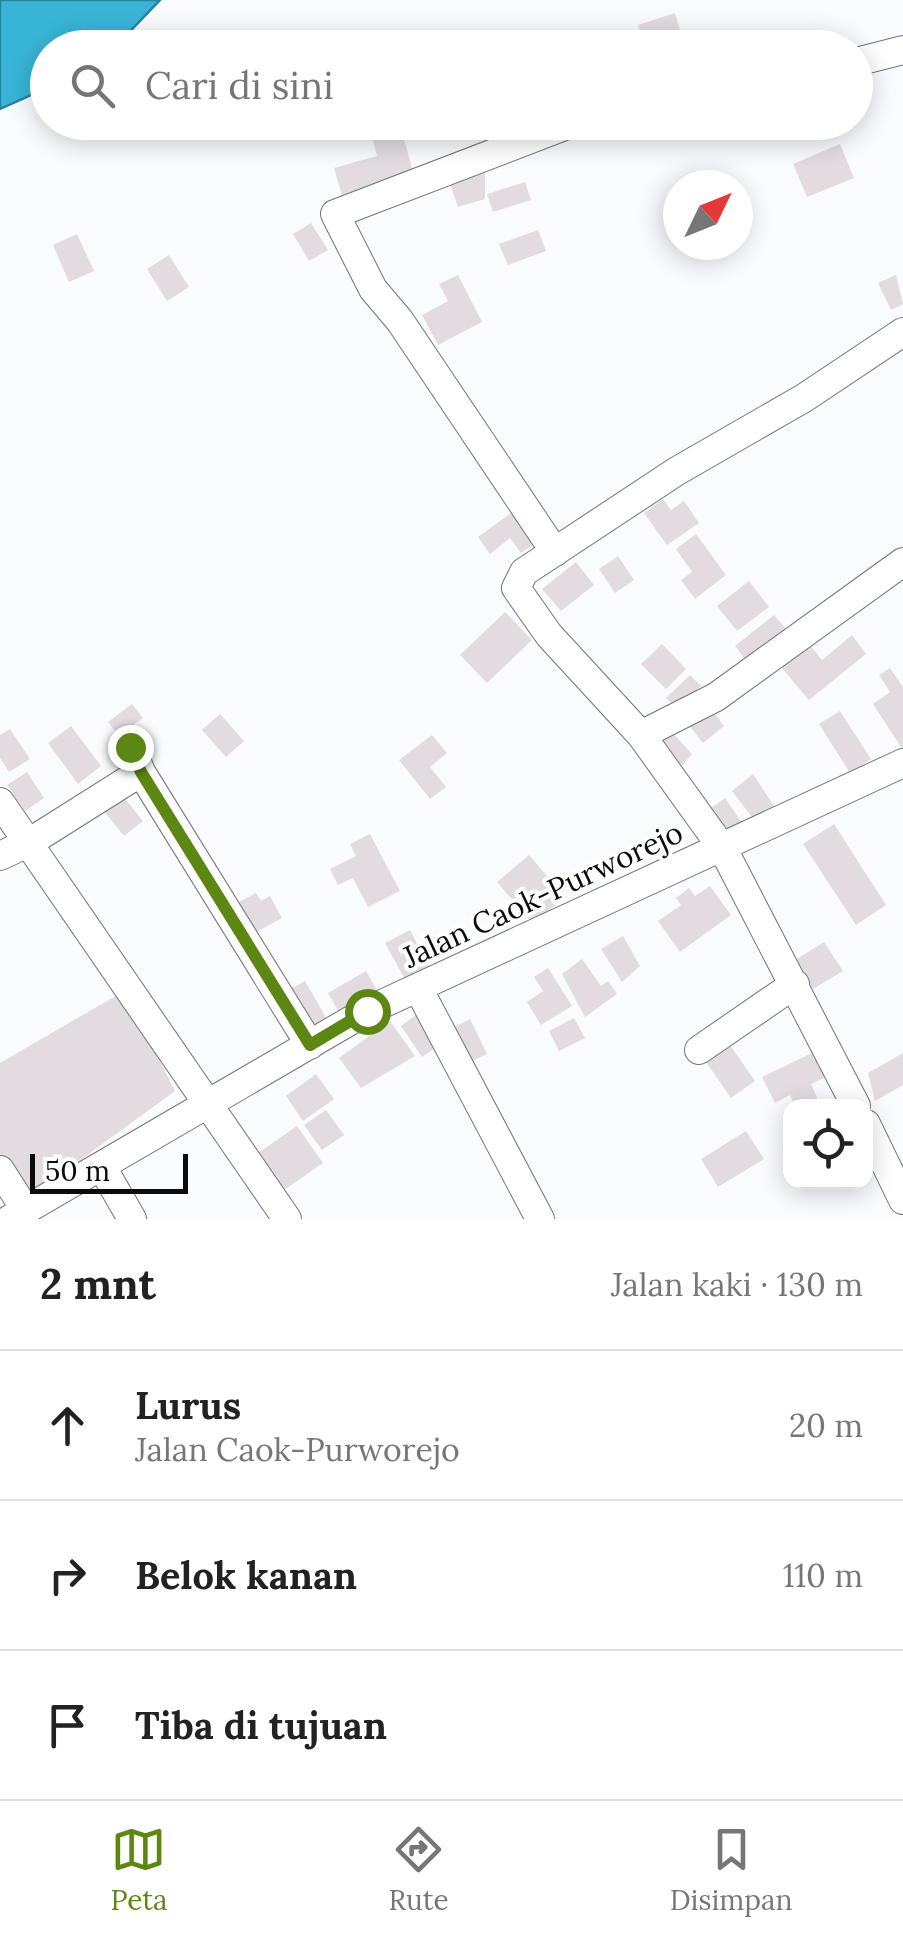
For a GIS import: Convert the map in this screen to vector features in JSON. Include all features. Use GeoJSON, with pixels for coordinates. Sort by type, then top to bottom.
{"type":"FeatureCollection","features":[{"type":"Feature","properties":{"kind":"street"},"geometry":{"type":"LineString","coordinates":[[873,58],[903,50]]}},
{"type":"Feature","properties":{"kind":"street"},"geometry":{"type":"LineString","coordinates":[[528,140],[335,214],[372,289],[400,321],[555,552]]}},
{"type":"Feature","properties":{"kind":"street"},"geometry":{"type":"LineString","coordinates":[[852,1099],[723,849],[641,735],[522,601],[516,588],[518,578],[677,471],[804,398],[903,332]]}},
{"type":"Feature","properties":{"kind":"street"},"geometry":{"type":"LineString","coordinates":[[641,735],[716,697],[903,562]]}},
{"type":"Feature","properties":{"kind":"street"},"geometry":{"type":"LineString","coordinates":[[0,856],[30,842],[136,759],[310,1045]]}},
{"type":"Feature","properties":{"kind":"street","name":"Jalan Caok-Purworejo"},"geometry":{"type":"LineString","coordinates":[[18,1214],[310,1045],[418,988],[903,762]]}},
{"type":"Feature","properties":{"kind":"street"},"geometry":{"type":"LineString","coordinates":[[0,802],[287,1219]]}},
{"type":"Feature","properties":{"kind":"street"},"geometry":{"type":"LineString","coordinates":[[698,1050],[795,984]]}},
{"type":"Feature","properties":{"kind":"street"},"geometry":{"type":"LineString","coordinates":[[418,988],[540,1219]]}},
{"type":"Feature","properties":{"kind":"street"},"geometry":{"type":"LineString","coordinates":[[873,1133],[896,1163],[903,1200]]}},
{"type":"Feature","properties":{"kind":"street"},"geometry":{"type":"LineString","coordinates":[[102,1167],[132,1219]]}},
{"type":"Feature","properties":{"kind":"street"},"geometry":{"type":"LineString","coordinates":[[0,1170],[18,1214]]}},
{"type":"Feature","properties":{"kind":"water"},"geometry":{"type":"Polygon","coordinates":[[[0,0],[160,0],[131,30],[30,30],[30,96],[0,109],[0,0]]]}},
{"type":"Feature","properties":{"kind":"building"},"geometry":{"type":"Polygon","coordinates":[[[675,13],[680,30],[640,30],[638,25],[675,13]]]}},
{"type":"Feature","properties":{"kind":"building"},"geometry":{"type":"Polygon","coordinates":[[[373,140],[404,140],[415,179],[343,199],[334,168],[377,156],[373,140]]]}},
{"type":"Feature","properties":{"kind":"building"},"geometry":{"type":"Polygon","coordinates":[[[840,144],[854,178],[807,197],[793,164],[840,144]]]}},
{"type":"Feature","properties":{"kind":"building"},"geometry":{"type":"Polygon","coordinates":[[[485,170],[485,199],[458,207],[449,181],[485,170]]]}},
{"type":"Feature","properties":{"kind":"building"},"geometry":{"type":"Polygon","coordinates":[[[525,182],[531,200],[493,212],[487,194],[525,182]]]}},
{"type":"Feature","properties":{"kind":"building"},"geometry":{"type":"Polygon","coordinates":[[[311,223],[328,250],[309,261],[293,234],[311,223]]]}},
{"type":"Feature","properties":{"kind":"building"},"geometry":{"type":"Polygon","coordinates":[[[538,230],[546,251],[508,265],[499,244],[538,230]]]}},
{"type":"Feature","properties":{"kind":"building"},"geometry":{"type":"Polygon","coordinates":[[[77,234],[94,271],[69,282],[53,245],[77,234]]]}},
{"type":"Feature","properties":{"kind":"building"},"geometry":{"type":"Polygon","coordinates":[[[169,255],[189,287],[167,301],[147,269],[169,255]]]}},
{"type":"Feature","properties":{"kind":"building"},"geometry":{"type":"Polygon","coordinates":[[[458,275],[482,322],[438,345],[422,315],[448,301],[439,284],[458,275]]]}},
{"type":"Feature","properties":{"kind":"building"},"geometry":{"type":"Polygon","coordinates":[[[896,275],[903,304],[891,310],[878,283],[896,275]]]}},
{"type":"Feature","properties":{"kind":"building"},"geometry":{"type":"Polygon","coordinates":[[[663,499],[671,510],[684,501],[699,523],[667,545],[644,513],[663,499]]]}},
{"type":"Feature","properties":{"kind":"building"},"geometry":{"type":"Polygon","coordinates":[[[518,508],[541,539],[521,553],[510,538],[490,554],[478,537],[518,508]]]}},
{"type":"Feature","properties":{"kind":"building"},"geometry":{"type":"Polygon","coordinates":[[[696,534],[726,575],[695,599],[681,580],[692,572],[676,549],[696,534]]]}},
{"type":"Feature","properties":{"kind":"building"},"geometry":{"type":"Polygon","coordinates":[[[618,556],[634,580],[615,593],[599,569],[618,556]]]}},
{"type":"Feature","properties":{"kind":"building"},"geometry":{"type":"Polygon","coordinates":[[[576,562],[594,585],[561,611],[542,589],[576,562]]]}},
{"type":"Feature","properties":{"kind":"building"},"geometry":{"type":"Polygon","coordinates":[[[749,581],[769,607],[737,631],[717,606],[749,581]]]}},
{"type":"Feature","properties":{"kind":"building"},"geometry":{"type":"Polygon","coordinates":[[[505,612],[532,640],[487,683],[460,655],[505,612]]]}},
{"type":"Feature","properties":{"kind":"building"},"geometry":{"type":"Polygon","coordinates":[[[774,615],[792,636],[752,668],[735,646],[774,615]]]}},
{"type":"Feature","properties":{"kind":"building"},"geometry":{"type":"Polygon","coordinates":[[[852,635],[866,654],[809,700],[781,667],[809,644],[822,660],[852,635]]]}},
{"type":"Feature","properties":{"kind":"building"},"geometry":{"type":"Polygon","coordinates":[[[662,644],[686,669],[666,689],[641,664],[662,644]]]}},
{"type":"Feature","properties":{"kind":"building"},"geometry":{"type":"Polygon","coordinates":[[[890,668],[903,687],[903,750],[873,704],[890,692],[879,675],[890,668]]]}},
{"type":"Feature","properties":{"kind":"building"},"geometry":{"type":"Polygon","coordinates":[[[690,675],[701,686],[677,709],[666,698],[690,675]]]}},
{"type":"Feature","properties":{"kind":"building"},"geometry":{"type":"Polygon","coordinates":[[[132,704],[143,718],[119,736],[108,722],[132,704]]]}},
{"type":"Feature","properties":{"kind":"building"},"geometry":{"type":"Polygon","coordinates":[[[710,708],[724,726],[703,743],[688,724],[710,708]]]}},
{"type":"Feature","properties":{"kind":"building"},"geometry":{"type":"Polygon","coordinates":[[[840,711],[871,759],[850,773],[819,724],[840,711]]]}},
{"type":"Feature","properties":{"kind":"building"},"geometry":{"type":"Polygon","coordinates":[[[220,714],[244,741],[226,757],[202,730],[220,714]]]}},
{"type":"Feature","properties":{"kind":"building"},"geometry":{"type":"Polygon","coordinates":[[[71,726],[101,766],[78,784],[48,743],[71,726]]]}},
{"type":"Feature","properties":{"kind":"building"},"geometry":{"type":"Polygon","coordinates":[[[10,729],[30,759],[9,772],[0,758],[0,735],[10,729]]]}},
{"type":"Feature","properties":{"kind":"building"},"geometry":{"type":"Polygon","coordinates":[[[671,731],[692,754],[680,768],[658,744],[671,731]]]}},
{"type":"Feature","properties":{"kind":"building"},"geometry":{"type":"Polygon","coordinates":[[[432,735],[447,753],[430,767],[446,787],[430,799],[399,760],[432,735]]]}},
{"type":"Feature","properties":{"kind":"building"},"geometry":{"type":"Polygon","coordinates":[[[27,772],[44,798],[25,811],[7,785],[27,772]]]}},
{"type":"Feature","properties":{"kind":"building"},"geometry":{"type":"Polygon","coordinates":[[[753,774],[774,806],[754,820],[732,791],[753,774]]]}},
{"type":"Feature","properties":{"kind":"building"},"geometry":{"type":"Polygon","coordinates":[[[122,795],[143,821],[124,836],[103,810],[122,795]]]}},
{"type":"Feature","properties":{"kind":"building"},"geometry":{"type":"Polygon","coordinates":[[[725,798],[743,824],[724,838],[705,812],[725,798]]]}},
{"type":"Feature","properties":{"kind":"building"},"geometry":{"type":"Polygon","coordinates":[[[834,824],[886,905],[856,925],[803,844],[834,824]]]}},
{"type":"Feature","properties":{"kind":"building"},"geometry":{"type":"Polygon","coordinates":[[[370,834],[400,891],[368,907],[353,878],[338,885],[330,869],[356,856],[350,844],[370,834]]]}},
{"type":"Feature","properties":{"kind":"building"},"geometry":{"type":"Polygon","coordinates":[[[529,855],[565,897],[533,924],[497,882],[529,855]]]}},
{"type":"Feature","properties":{"kind":"building"},"geometry":{"type":"Polygon","coordinates":[[[710,886],[731,915],[680,952],[658,921],[681,905],[676,898],[689,888],[695,896],[710,886]]]}},
{"type":"Feature","properties":{"kind":"building"},"geometry":{"type":"Polygon","coordinates":[[[256,893],[261,901],[270,896],[282,918],[251,935],[235,904],[256,893]]]}},
{"type":"Feature","properties":{"kind":"building"},"geometry":{"type":"Polygon","coordinates":[[[410,930],[430,968],[406,981],[385,943],[410,930]]]}},
{"type":"Feature","properties":{"kind":"building"},"geometry":{"type":"Polygon","coordinates":[[[623,936],[640,966],[622,982],[601,949],[623,936]]]}},
{"type":"Feature","properties":{"kind":"building"},"geometry":{"type":"Polygon","coordinates":[[[824,942],[843,971],[813,989],[795,960],[824,942]]]}},
{"type":"Feature","properties":{"kind":"building"},"geometry":{"type":"Polygon","coordinates":[[[582,959],[601,986],[608,981],[617,994],[585,1017],[562,974],[582,959]]]}},
{"type":"Feature","properties":{"kind":"building"},"geometry":{"type":"Polygon","coordinates":[[[548,968],[572,1006],[541,1025],[527,1002],[543,991],[534,977],[548,968]]]}},
{"type":"Feature","properties":{"kind":"building"},"geometry":{"type":"Polygon","coordinates":[[[366,971],[381,997],[343,1019],[328,993],[366,971]]]}},
{"type":"Feature","properties":{"kind":"building"},"geometry":{"type":"Polygon","coordinates":[[[305,981],[329,1023],[309,1034],[285,992],[305,981]]]}},
{"type":"Feature","properties":{"kind":"building"},"geometry":{"type":"Polygon","coordinates":[[[124,991],[175,1091],[27,1199],[0,1156],[0,1063],[124,991]]]}},
{"type":"Feature","properties":{"kind":"building"},"geometry":{"type":"Polygon","coordinates":[[[420,1012],[442,1043],[422,1057],[401,1026],[420,1012]]]}},
{"type":"Feature","properties":{"kind":"building"},"geometry":{"type":"Polygon","coordinates":[[[574,1018],[585,1038],[559,1051],[549,1031],[574,1018]]]}},
{"type":"Feature","properties":{"kind":"building"},"geometry":{"type":"Polygon","coordinates":[[[470,1019],[487,1054],[468,1063],[451,1029],[470,1019]]]}},
{"type":"Feature","properties":{"kind":"building"},"geometry":{"type":"Polygon","coordinates":[[[390,1021],[415,1056],[361,1088],[339,1058],[390,1021]]]}},
{"type":"Feature","properties":{"kind":"building"},"geometry":{"type":"Polygon","coordinates":[[[730,1045],[755,1081],[731,1098],[706,1062],[730,1045]]]}},
{"type":"Feature","properties":{"kind":"building"},"geometry":{"type":"Polygon","coordinates":[[[814,1052],[826,1077],[811,1084],[818,1099],[792,1099],[790,1095],[775,1103],[762,1077],[814,1052]]]}},
{"type":"Feature","properties":{"kind":"building"},"geometry":{"type":"Polygon","coordinates":[[[903,1053],[903,1085],[875,1101],[868,1073],[903,1053]]]}},
{"type":"Feature","properties":{"kind":"building"},"geometry":{"type":"Polygon","coordinates":[[[316,1074],[334,1099],[303,1121],[286,1096],[316,1074]]]}},
{"type":"Feature","properties":{"kind":"building"},"geometry":{"type":"Polygon","coordinates":[[[326,1110],[344,1135],[322,1150],[304,1125],[326,1110]]]}},
{"type":"Feature","properties":{"kind":"building"},"geometry":{"type":"Polygon","coordinates":[[[297,1126],[323,1163],[284,1190],[258,1153],[297,1126]]]}},
{"type":"Feature","properties":{"kind":"building"},"geometry":{"type":"Polygon","coordinates":[[[746,1131],[764,1159],[718,1187],[701,1159],[746,1131]]]}},
{"type":"Feature","properties":{"kind":"route"},"geometry":{"type":"LineString","coordinates":[[130,747],[141,772],[310,1045],[367,1011]]}}]}
